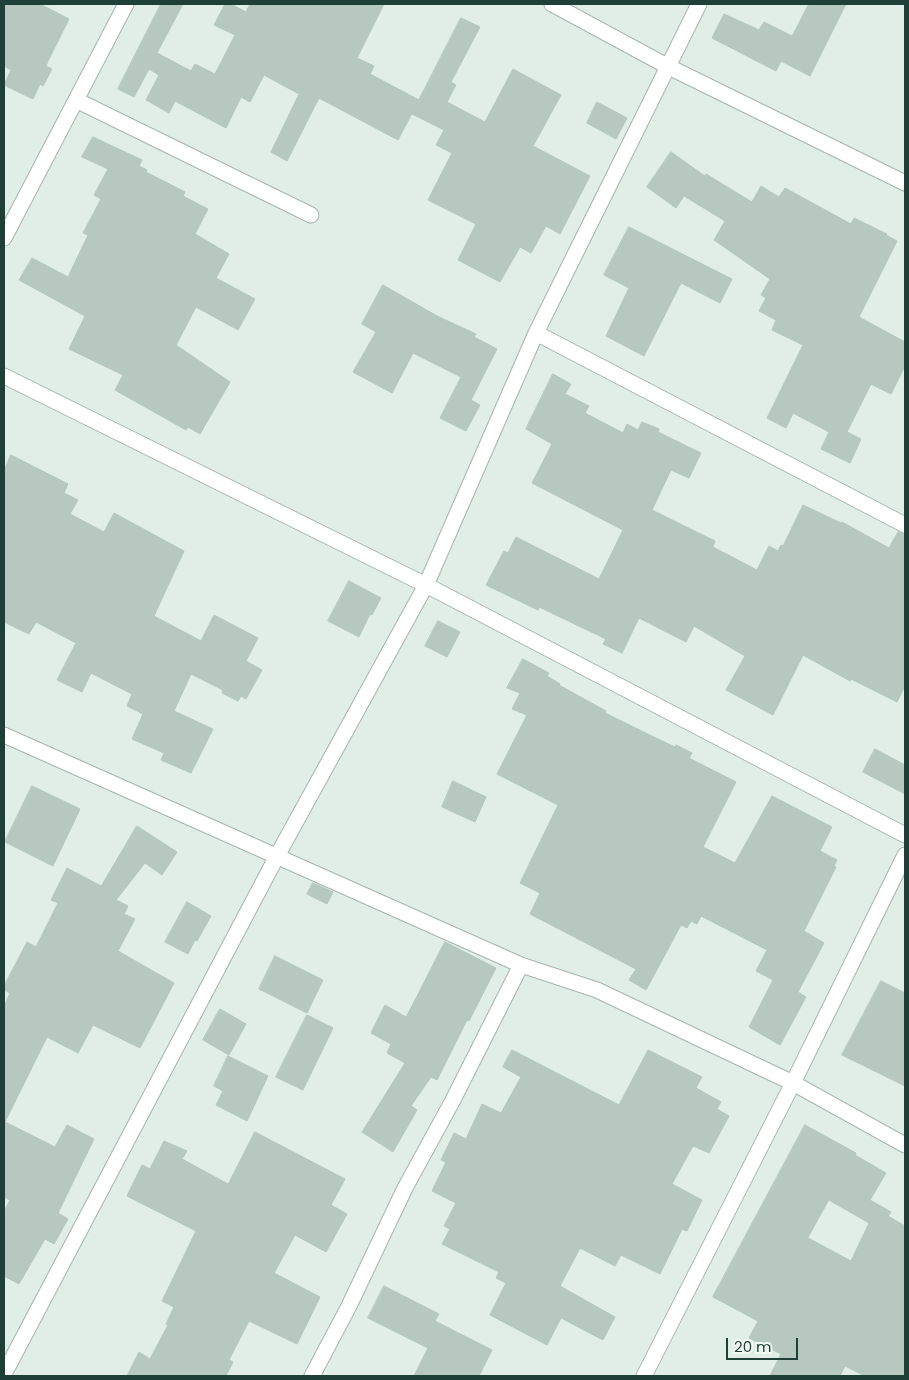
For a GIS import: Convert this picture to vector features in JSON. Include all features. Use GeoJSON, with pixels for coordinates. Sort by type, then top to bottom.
{"type":"FeatureCollection","features":[{"type":"Feature","properties":{"kind":"street"},"geometry":{"type":"LineString","coordinates":[[4,238],[126,4]]}},
{"type":"Feature","properties":{"kind":"street"},"geometry":{"type":"LineString","coordinates":[[552,4],[667,66],[905,184]]}},
{"type":"Feature","properties":{"kind":"street"},"geometry":{"type":"LineString","coordinates":[[4,1374],[277,856],[426,585],[536,333],[699,4]]}},
{"type":"Feature","properties":{"kind":"street"},"geometry":{"type":"LineString","coordinates":[[76,100],[311,216]]}},
{"type":"Feature","properties":{"kind":"street"},"geometry":{"type":"LineString","coordinates":[[536,333],[905,525]]}},
{"type":"Feature","properties":{"kind":"street"},"geometry":{"type":"LineString","coordinates":[[4,376],[426,585],[905,835]]}},
{"type":"Feature","properties":{"kind":"street"},"geometry":{"type":"LineString","coordinates":[[4,736],[521,965],[597,990],[793,1083],[905,1145]]}},
{"type":"Feature","properties":{"kind":"street"},"geometry":{"type":"LineString","coordinates":[[644,1376],[793,1083],[905,855]]}},
{"type":"Feature","properties":{"kind":"street"},"geometry":{"type":"LineString","coordinates":[[312,1376],[349,1306],[405,1188],[521,965]]}},
{"type":"Feature","properties":{"kind":"building"},"geometry":{"type":"Polygon","coordinates":[[[4,4],[40,4],[69,19],[46,66],[52,69],[43,86],[40,84],[33,99],[4,85],[11,70],[4,66],[4,4]]]}},
{"type":"Feature","properties":{"kind":"building"},"geometry":{"type":"Polygon","coordinates":[[[161,4],[183,4],[157,53],[191,71],[195,64],[215,74],[235,35],[214,25],[225,4],[231,4],[246,12],[250,4],[384,4],[357,58],[374,66],[370,74],[419,100],[398,140],[319,98],[287,161],[271,152],[299,94],[264,75],[250,102],[241,97],[226,128],[175,101],[169,113],[146,100],[159,75],[149,69],[134,97],[118,89],[161,4]]]}},
{"type":"Feature","properties":{"kind":"building"},"geometry":{"type":"Polygon","coordinates":[[[809,4],[846,4],[810,76],[781,61],[776,71],[712,38],[724,14],[759,30],[764,22],[792,36],[809,4]]]}},
{"type":"Feature","properties":{"kind":"building"},"geometry":{"type":"Polygon","coordinates":[[[461,18],[480,27],[451,82],[456,85],[447,102],[485,122],[513,69],[561,95],[533,146],[590,176],[560,234],[546,226],[531,253],[520,247],[500,282],[458,260],[476,224],[428,200],[452,153],[436,145],[444,130],[412,114],[461,18]]]}},
{"type":"Feature","properties":{"kind":"building"},"geometry":{"type":"Polygon","coordinates":[[[597,102],[627,118],[616,139],[587,123],[597,102]]]}},
{"type":"Feature","properties":{"kind":"building"},"geometry":{"type":"Polygon","coordinates":[[[93,137],[142,160],[139,166],[147,170],[146,172],[185,192],[183,196],[208,209],[195,234],[229,254],[216,278],[255,299],[238,330],[196,307],[176,345],[230,382],[200,434],[188,427],[186,430],[115,390],[123,375],[69,349],[85,316],[19,280],[32,258],[68,277],[88,235],[83,233],[101,199],[94,195],[108,169],[82,157],[93,137]]]}},
{"type":"Feature","properties":{"kind":"building"},"geometry":{"type":"Polygon","coordinates":[[[671,152],[705,176],[706,174],[752,202],[761,186],[779,197],[785,188],[851,224],[854,218],[897,241],[859,317],[905,342],[905,366],[891,394],[871,384],[847,432],[861,439],[850,463],[821,449],[829,432],[793,413],[786,428],[767,418],[803,345],[772,330],[776,320],[759,311],[766,298],[761,295],[770,279],[714,240],[725,221],[684,196],[676,208],[647,187],[671,152]]]}},
{"type":"Feature","properties":{"kind":"building"},"geometry":{"type":"Polygon","coordinates":[[[629,227],[732,279],[720,303],[681,283],[644,356],[606,336],[629,288],[604,275],[629,227]]]}},
{"type":"Feature","properties":{"kind":"building"},"geometry":{"type":"Polygon","coordinates":[[[383,285],[437,316],[476,334],[474,337],[497,349],[471,400],[480,405],[466,431],[440,418],[461,377],[413,353],[392,393],[353,372],[376,332],[362,324],[383,285]]]}},
{"type":"Feature","properties":{"kind":"building"},"geometry":{"type":"Polygon","coordinates":[[[553,374],[571,384],[565,394],[589,406],[585,413],[623,433],[627,424],[638,430],[642,422],[659,429],[658,432],[701,453],[689,478],[671,470],[652,510],[715,541],[713,547],[757,570],[769,546],[778,551],[781,545],[783,546],[803,505],[842,522],[889,548],[898,532],[905,534],[905,686],[897,702],[851,679],[850,681],[803,655],[773,715],[726,690],[745,656],[694,626],[686,642],[639,618],[622,653],[603,644],[606,639],[539,607],[538,610],[486,585],[504,551],[508,553],[516,537],[599,579],[623,530],[532,483],[552,444],[526,429],[553,374]]]}},
{"type":"Feature","properties":{"kind":"building"},"geometry":{"type":"Polygon","coordinates":[[[11,455],[68,484],[64,493],[78,500],[70,514],[104,532],[114,513],[184,551],[154,616],[201,641],[214,615],[258,638],[246,661],[262,670],[246,699],[241,696],[238,701],[222,693],[223,690],[191,674],[174,711],[213,729],[191,773],[161,760],[164,753],[132,739],[143,714],[127,706],[132,694],[91,673],[82,692],[57,680],[76,643],[36,622],[29,634],[4,622],[4,471],[11,455]]]}},
{"type":"Feature","properties":{"kind":"building"},"geometry":{"type":"Polygon","coordinates":[[[349,581],[381,598],[372,615],[370,614],[359,637],[328,621],[349,581]]]}},
{"type":"Feature","properties":{"kind":"building"},"geometry":{"type":"Polygon","coordinates":[[[438,621],[460,632],[447,657],[425,646],[438,621]]]}},
{"type":"Feature","properties":{"kind":"building"},"geometry":{"type":"Polygon","coordinates":[[[523,659],[549,673],[547,676],[559,685],[606,711],[605,713],[675,747],[676,745],[692,753],[689,758],[736,782],[703,847],[735,863],[772,796],[832,827],[820,851],[837,860],[834,866],[836,867],[804,931],[824,943],[798,992],[806,997],[780,1045],[749,1027],[773,980],[756,971],[767,950],[701,916],[697,924],[691,921],[687,928],[681,925],[646,990],[629,980],[636,969],[530,914],[540,893],[520,883],[558,805],[497,774],[527,715],[512,709],[520,693],[507,688],[523,659]]]}},
{"type":"Feature","properties":{"kind":"building"},"geometry":{"type":"Polygon","coordinates":[[[875,749],[905,765],[905,794],[863,772],[875,749]]]}},
{"type":"Feature","properties":{"kind":"building"},"geometry":{"type":"Polygon","coordinates":[[[453,781],[486,797],[475,822],[442,807],[453,781]]]}},
{"type":"Feature","properties":{"kind":"building"},"geometry":{"type":"Polygon","coordinates":[[[32,786],[80,809],[53,866],[5,842],[32,786]]]}},
{"type":"Feature","properties":{"kind":"building"},"geometry":{"type":"Polygon","coordinates":[[[137,826],[177,852],[162,875],[145,863],[116,900],[128,906],[124,914],[135,919],[118,951],[174,983],[140,1048],[93,1025],[78,1053],[47,1037],[5,1122],[55,1147],[67,1125],[94,1139],[58,1213],[68,1219],[54,1244],[45,1239],[19,1284],[4,1276],[4,1212],[10,1200],[4,1197],[4,1007],[10,993],[4,990],[4,986],[27,942],[36,947],[58,903],[51,900],[67,868],[101,886],[137,826]]]}},
{"type":"Feature","properties":{"kind":"building"},"geometry":{"type":"Polygon","coordinates":[[[313,883],[333,892],[327,904],[307,894],[313,883]]]}},
{"type":"Feature","properties":{"kind":"building"},"geometry":{"type":"Polygon","coordinates":[[[187,902],[211,916],[188,954],[165,942],[187,902]]]}},
{"type":"Feature","properties":{"kind":"building"},"geometry":{"type":"Polygon","coordinates":[[[445,942],[496,968],[437,1080],[431,1077],[411,1106],[417,1110],[393,1152],[362,1132],[405,1063],[387,1053],[391,1044],[371,1033],[385,1005],[406,1017],[445,942]]]}},
{"type":"Feature","properties":{"kind":"building"},"geometry":{"type":"Polygon","coordinates":[[[275,956],[323,980],[307,1013],[259,989],[275,956]]]}},
{"type":"Feature","properties":{"kind":"building"},"geometry":{"type":"Polygon","coordinates":[[[881,981],[905,993],[905,1086],[842,1055],[881,981]]]}},
{"type":"Feature","properties":{"kind":"building"},"geometry":{"type":"Polygon","coordinates":[[[220,1009],[246,1024],[229,1055],[203,1040],[220,1009]]]}},
{"type":"Feature","properties":{"kind":"building"},"geometry":{"type":"Polygon","coordinates":[[[307,1015],[333,1028],[303,1090],[276,1077],[307,1015]]]}},
{"type":"Feature","properties":{"kind":"building"},"geometry":{"type":"Polygon","coordinates":[[[512,1050],[619,1105],[648,1050],[702,1077],[696,1088],[721,1102],[717,1109],[729,1116],[709,1153],[693,1146],[672,1184],[702,1200],[687,1231],[682,1229],[660,1274],[621,1255],[615,1266],[580,1248],[560,1286],[615,1317],[603,1340],[561,1318],[547,1345],[490,1315],[506,1283],[496,1278],[499,1272],[442,1244],[450,1229],[444,1226],[456,1203],[432,1191],[446,1162],[441,1160],[454,1133],[466,1139],[482,1104],[501,1113],[521,1077],[503,1067],[512,1050]]]}},
{"type":"Feature","properties":{"kind":"building"},"geometry":{"type":"Polygon","coordinates":[[[228,1056],[268,1076],[247,1121],[216,1105],[223,1091],[214,1086],[228,1056]]]}},
{"type":"Feature","properties":{"kind":"building"},"geometry":{"type":"Polygon","coordinates":[[[805,1125],[856,1153],[855,1155],[886,1173],[870,1200],[891,1212],[888,1216],[905,1226],[905,1376],[865,1376],[845,1366],[840,1376],[770,1376],[781,1354],[749,1338],[758,1321],[713,1297],[805,1125]],[[829,1200],[808,1238],[851,1261],[869,1223],[829,1200]]]}},
{"type":"Feature","properties":{"kind":"building"},"geometry":{"type":"Polygon","coordinates":[[[255,1132],[345,1179],[331,1205],[347,1214],[326,1252],[295,1235],[274,1273],[320,1297],[297,1344],[249,1321],[229,1360],[233,1362],[226,1376],[127,1376],[139,1352],[150,1359],[168,1325],[166,1324],[174,1307],[162,1301],[196,1231],[127,1196],[142,1165],[150,1169],[164,1141],[187,1151],[182,1159],[228,1184],[255,1132]]]}},
{"type":"Feature","properties":{"kind":"building"},"geometry":{"type":"Polygon","coordinates":[[[384,1286],[439,1314],[435,1321],[492,1350],[479,1376],[414,1376],[428,1348],[368,1318],[384,1286]]]}}]}
